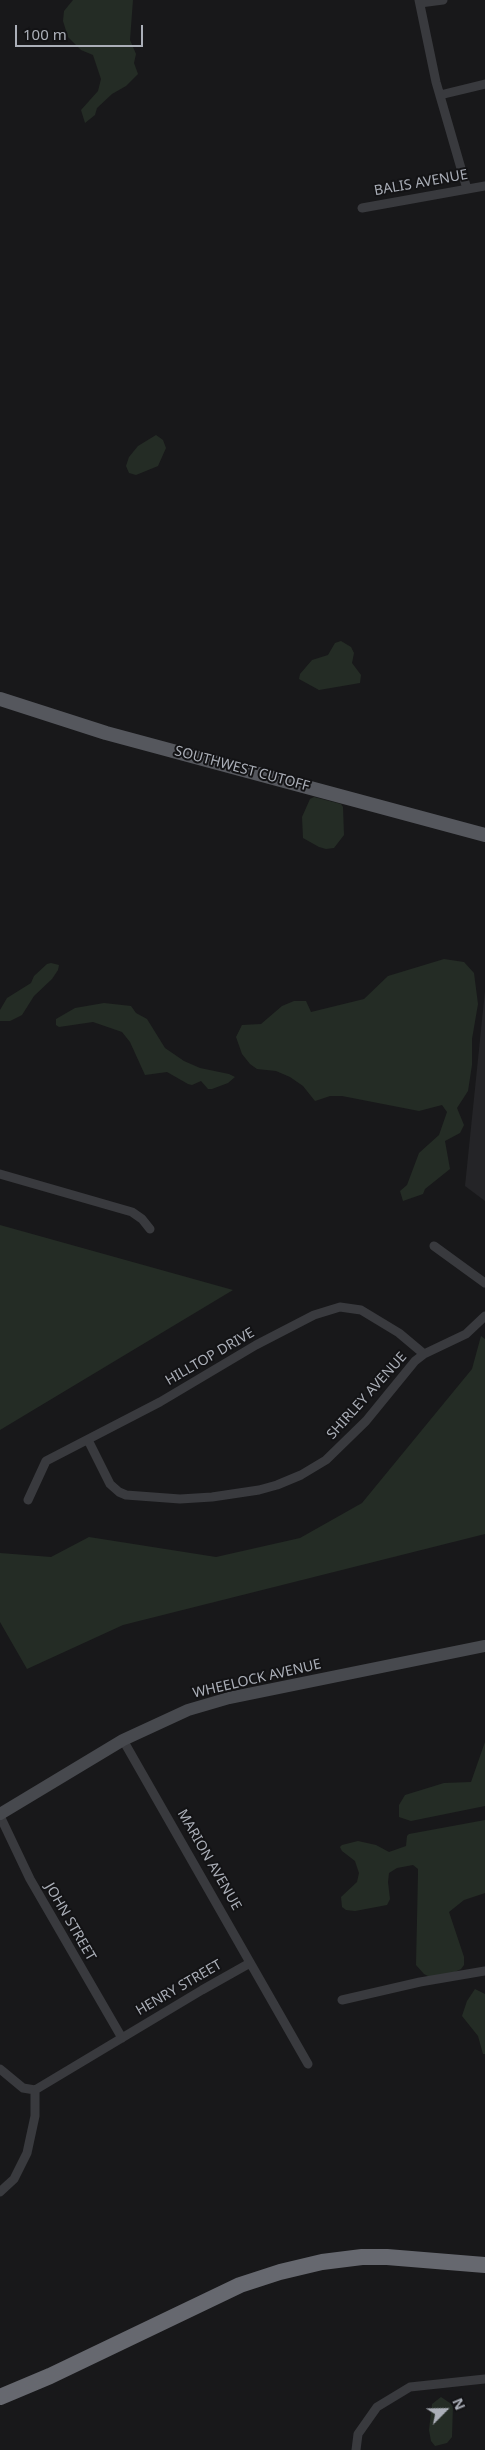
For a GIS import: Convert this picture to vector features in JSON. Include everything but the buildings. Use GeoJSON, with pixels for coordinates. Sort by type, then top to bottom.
{"type":"FeatureCollection","features":[{"type":"Feature","properties":{"kind":"highway"},"geometry":{"type":"LineString","coordinates":[[0,2388],[224,2283],[294,2259],[372,2247],[396,2247],[485,2256]]}},
{"type":"Feature","properties":{"kind":"highway"},"geometry":{"type":"LineString","coordinates":[[0,2397],[50,2376],[240,2285],[298,2267],[343,2259],[387,2257],[485,2265]]}},
{"type":"Feature","properties":{"kind":"highway"},"geometry":{"type":"LineString","coordinates":[[0,2408],[50,2376]]}},
{"type":"Feature","properties":{"kind":"main road","name":"SOUTHWEST CUTOFF"},"geometry":{"type":"LineString","coordinates":[[0,699],[106,733],[485,835]]}},
{"type":"Feature","properties":{"kind":"street"},"geometry":{"type":"LineString","coordinates":[[443,0],[420,2],[440,95],[467,189]]}},
{"type":"Feature","properties":{"kind":"street"},"geometry":{"type":"LineString","coordinates":[[440,95],[485,84]]}},
{"type":"Feature","properties":{"kind":"street","name":"BALIS AVENUE"},"geometry":{"type":"LineString","coordinates":[[362,208],[485,186]]}},
{"type":"Feature","properties":{"kind":"street"},"geometry":{"type":"LineString","coordinates":[[0,1174],[132,1212],[142,1219],[150,1229]]}},
{"type":"Feature","properties":{"kind":"street"},"geometry":{"type":"LineString","coordinates":[[434,1246],[485,1283]]}},
{"type":"Feature","properties":{"kind":"street","name":"HILLTOP DRIVE"},"geometry":{"type":"LineString","coordinates":[[28,1500],[46,1461],[160,1402],[256,1345],[314,1315],[330,1309],[354,1308],[369,1314],[424,1354]]}},
{"type":"Feature","properties":{"kind":"street","name":"SHIRLEY AVENUE"},"geometry":{"type":"LineString","coordinates":[[88,1440],[110,1484],[126,1495],[180,1499],[259,1490],[301,1475],[326,1460],[366,1421],[416,1361],[424,1354],[466,1334],[485,1316]]}},
{"type":"Feature","properties":{"kind":"street","name":"WHEELOCK AVENUE"},"geometry":{"type":"LineString","coordinates":[[0,1815],[123,1740],[178,1714],[215,1702],[485,1646]]}},
{"type":"Feature","properties":{"kind":"street","name":"MARION AVENUE"},"geometry":{"type":"LineString","coordinates":[[123,1740],[234,1931],[250,1963],[308,2064]]}},
{"type":"Feature","properties":{"kind":"street","name":"JOHN STREET"},"geometry":{"type":"LineString","coordinates":[[0,1815],[30,1879],[122,2038]]}},
{"type":"Feature","properties":{"kind":"street","name":"HENRY STREET"},"geometry":{"type":"LineString","coordinates":[[34,2090],[250,1963]]}},
{"type":"Feature","properties":{"kind":"street"},"geometry":{"type":"LineString","coordinates":[[342,2000],[420,1982],[485,1971]]}},
{"type":"Feature","properties":{"kind":"street"},"geometry":{"type":"LineString","coordinates":[[0,2069],[23,2088],[34,2090],[35,2116],[27,2153],[14,2179],[0,2192]]}},
{"type":"Feature","properties":{"kind":"street"},"geometry":{"type":"LineString","coordinates":[[356,2450],[358,2434],[377,2407],[410,2387],[485,2379]]}},
{"type":"Feature","properties":{"kind":"shaded area"},"geometry":{"type":"Polygon","coordinates":[[[73,0],[133,0],[130,40],[136,54],[134,63],[138,74],[126,86],[112,94],[97,108],[95,115],[85,123],[81,110],[98,91],[101,79],[93,55],[81,50],[68,37],[63,21],[64,11],[73,0]]]}},
{"type":"Feature","properties":{"kind":"shaded area"},"geometry":{"type":"Polygon","coordinates":[[[156,435],[163,440],[166,448],[158,466],[136,475],[129,473],[126,466],[129,457],[138,446],[156,435]]]}},
{"type":"Feature","properties":{"kind":"shaded area"},"geometry":{"type":"Polygon","coordinates":[[[341,641],[351,647],[354,653],[352,663],[361,675],[360,683],[319,690],[299,679],[300,674],[312,660],[328,655],[335,643],[341,641]]]}},
{"type":"Feature","properties":{"kind":"shaded area"},"geometry":{"type":"Polygon","coordinates":[[[314,797],[341,804],[343,807],[344,835],[334,848],[326,849],[319,847],[303,838],[302,817],[310,799],[314,797]]]}},
{"type":"Feature","properties":{"kind":"shaded area"},"geometry":{"type":"Polygon","coordinates":[[[444,959],[464,962],[474,973],[478,1004],[472,1039],[472,1065],[468,1091],[457,1108],[464,1125],[460,1133],[445,1141],[450,1169],[425,1189],[423,1194],[403,1201],[400,1191],[407,1185],[419,1153],[439,1135],[447,1112],[442,1105],[419,1111],[342,1096],[330,1096],[315,1101],[303,1086],[290,1077],[276,1071],[257,1069],[250,1064],[242,1054],[236,1037],[242,1025],[261,1024],[282,1006],[294,1001],[306,1001],[311,1012],[364,999],[388,976],[444,959]]]}},
{"type":"Feature","properties":{"kind":"shaded area"},"geometry":{"type":"Polygon","coordinates":[[[47,964],[59,965],[58,970],[52,979],[34,996],[22,1015],[10,1021],[0,1021],[0,1010],[7,998],[31,983],[34,976],[47,964]]]}},
{"type":"Feature","properties":{"kind":"shaded area"},"geometry":{"type":"Polygon","coordinates":[[[485,991],[485,1201],[465,1186],[485,991]]]}},
{"type":"Feature","properties":{"kind":"shaded area"},"geometry":{"type":"Polygon","coordinates":[[[104,1003],[131,1006],[136,1013],[147,1019],[165,1048],[184,1061],[200,1068],[235,1077],[228,1083],[208,1089],[201,1081],[192,1085],[188,1084],[167,1072],[145,1075],[130,1042],[122,1032],[93,1022],[59,1027],[56,1025],[56,1019],[75,1008],[104,1003]]]}},
{"type":"Feature","properties":{"kind":"shaded area"},"geometry":{"type":"Polygon","coordinates":[[[0,1225],[233,1290],[0,1430],[0,1225]]]}},
{"type":"Feature","properties":{"kind":"shaded area"},"geometry":{"type":"Polygon","coordinates":[[[481,1336],[485,1339],[485,1534],[123,1625],[27,1669],[0,1622],[0,1553],[51,1557],[89,1537],[216,1557],[300,1538],[362,1503],[472,1369],[481,1336]]]}},
{"type":"Feature","properties":{"kind":"shaded area"},"geometry":{"type":"Polygon","coordinates":[[[485,1742],[485,1806],[411,1821],[399,1817],[399,1805],[405,1795],[444,1783],[471,1782],[485,1742]]]}},
{"type":"Feature","properties":{"kind":"shaded area"},"geometry":{"type":"Polygon","coordinates":[[[485,1820],[485,1893],[464,1900],[449,1912],[464,1957],[464,1965],[461,1969],[453,1973],[430,1977],[424,1974],[416,1965],[418,1869],[413,1865],[397,1868],[389,1873],[390,1899],[387,1905],[355,1911],[346,1910],[342,1907],[341,1897],[357,1882],[359,1873],[355,1861],[342,1851],[340,1847],[342,1845],[358,1841],[376,1845],[389,1852],[406,1846],[409,1834],[485,1820]]]}},
{"type":"Feature","properties":{"kind":"shaded area"},"geometry":{"type":"Polygon","coordinates":[[[475,1989],[485,1994],[485,2054],[483,2054],[478,2036],[462,2016],[467,2001],[475,1989]]]}},
{"type":"Feature","properties":{"kind":"shaded area"},"geometry":{"type":"Polygon","coordinates":[[[441,2397],[453,2405],[452,2437],[447,2443],[435,2446],[431,2441],[429,2430],[432,2404],[441,2397]]]}}]}
